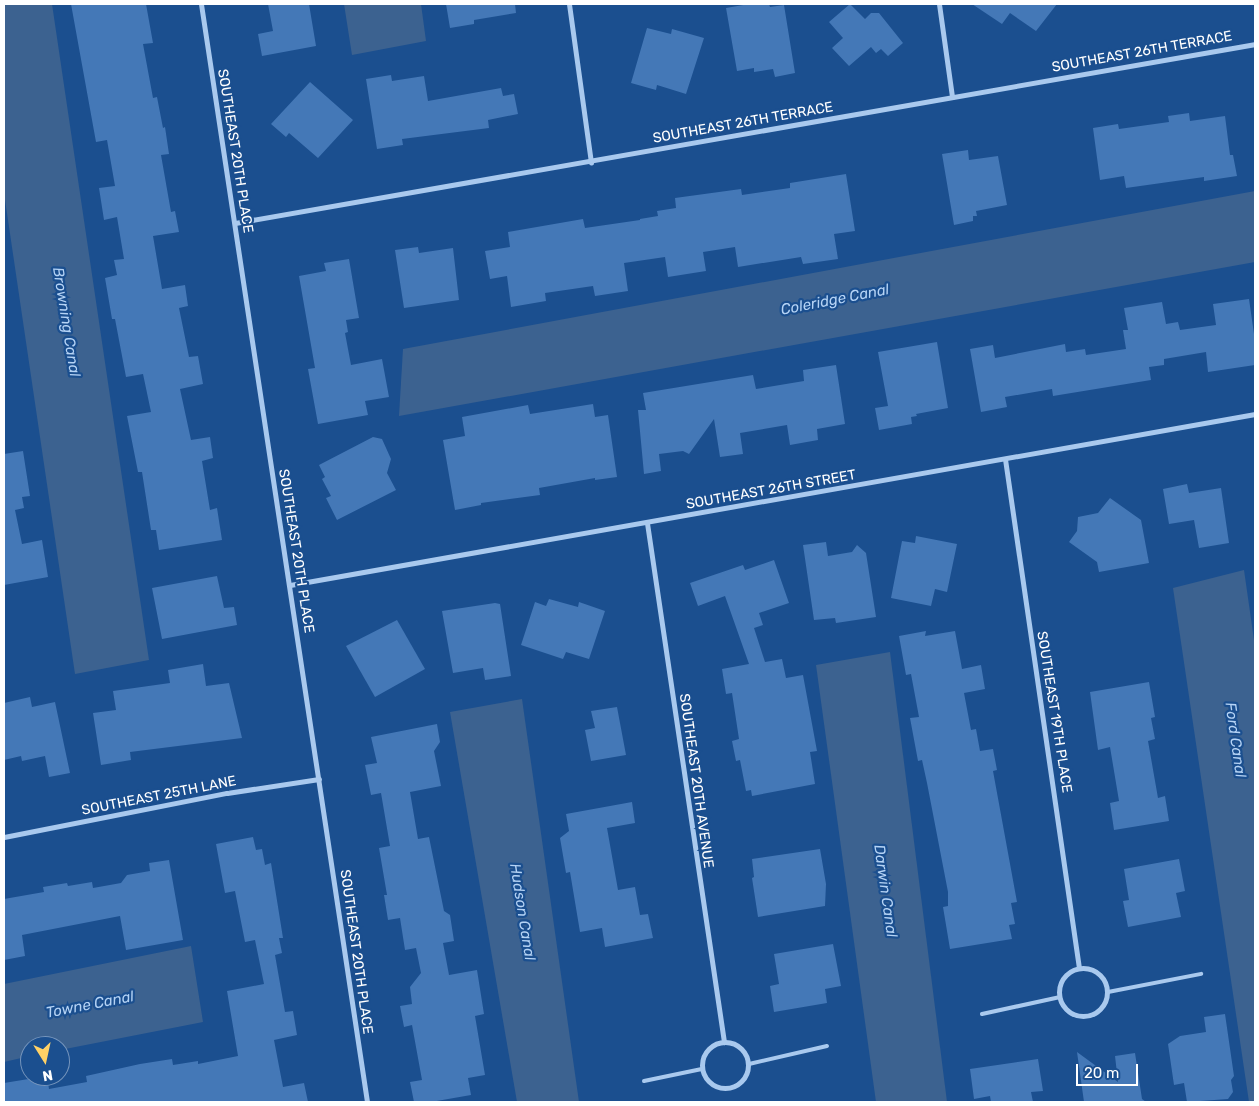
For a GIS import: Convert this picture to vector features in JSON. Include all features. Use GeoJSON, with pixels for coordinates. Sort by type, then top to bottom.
{"type":"FeatureCollection","features":[{"type":"Feature","properties":{"kind":"street","name":"SOUTHEAST 20TH PLACE"},"geometry":{"type":"LineString","coordinates":[[201,4],[367,1102]]}},
{"type":"Feature","properties":{"kind":"street"},"geometry":{"type":"LineString","coordinates":[[569,4],[591,162]]}},
{"type":"Feature","properties":{"kind":"street"},"geometry":{"type":"LineString","coordinates":[[939,4],[952,97]]}},
{"type":"Feature","properties":{"kind":"street","name":"SOUTHEAST 26TH TERRACE"},"geometry":{"type":"LineString","coordinates":[[235,223],[1255,44]]}},
{"type":"Feature","properties":{"kind":"street","name":"SOUTHEAST 26TH STREET"},"geometry":{"type":"LineString","coordinates":[[290,585],[1255,414]]}},
{"type":"Feature","properties":{"kind":"street","name":"SOUTHEAST 19TH PLACE"},"geometry":{"type":"LineString","coordinates":[[1005,459],[1079,968]]}},
{"type":"Feature","properties":{"kind":"street","name":"SOUTHEAST 20TH AVENUE"},"geometry":{"type":"LineString","coordinates":[[647,523],[724,1042]]}},
{"type":"Feature","properties":{"kind":"street","name":"SOUTHEAST 25TH LANE"},"geometry":{"type":"LineString","coordinates":[[4,837],[227,793],[319,779]]}},
{"type":"Feature","properties":{"kind":"street"},"geometry":{"type":"LineString","coordinates":[[1079,968],[1086,968],[1099,973],[1104,978],[1108,992],[1103,1007],[1090,1015],[1074,1014],[1062,1004],[1059,989],[1066,975],[1079,968]]}},
{"type":"Feature","properties":{"kind":"street"},"geometry":{"type":"LineString","coordinates":[[724,1042],[738,1045],[743,1050],[749,1064],[745,1078],[739,1084],[724,1088],[710,1082],[702,1069],[705,1054],[716,1044],[724,1042]]}},
{"type":"Feature","properties":{"kind":"lane"},"geometry":{"type":"LineString","coordinates":[[1108,992],[1201,974]]}},
{"type":"Feature","properties":{"kind":"lane"},"geometry":{"type":"LineString","coordinates":[[982,1014],[1060,997]]}},
{"type":"Feature","properties":{"kind":"lane"},"geometry":{"type":"LineString","coordinates":[[749,1064],[827,1046]]}},
{"type":"Feature","properties":{"kind":"lane"},"geometry":{"type":"LineString","coordinates":[[644,1081],[702,1069]]}},
{"type":"Feature","properties":{"kind":"water","name":"Browning Canal"},"geometry":{"type":"Polygon","coordinates":[[[4,4],[52,4],[149,660],[75,674],[4,193],[4,4]]]}},
{"type":"Feature","properties":{"kind":"water"},"geometry":{"type":"Polygon","coordinates":[[[344,4],[421,4],[426,41],[352,55],[344,4]]]}},
{"type":"Feature","properties":{"kind":"water","name":"Coleridge Canal"},"geometry":{"type":"Polygon","coordinates":[[[1255,191],[1255,262],[399,416],[403,349],[1255,191]]]}},
{"type":"Feature","properties":{"kind":"water","name":"Ford Canal"},"geometry":{"type":"Polygon","coordinates":[[[1244,570],[1255,647],[1255,1102],[1249,1102],[1173,588],[1244,570]]]}},
{"type":"Feature","properties":{"kind":"water","name":"Darwin Canal"},"geometry":{"type":"Polygon","coordinates":[[[890,652],[947,1102],[876,1102],[816,665],[890,652]]]}},
{"type":"Feature","properties":{"kind":"water","name":"Hudson Canal"},"geometry":{"type":"Polygon","coordinates":[[[522,699],[579,1102],[517,1102],[450,712],[522,699]]]}},
{"type":"Feature","properties":{"kind":"water","name":"Towne Canal"},"geometry":{"type":"Polygon","coordinates":[[[191,946],[203,1022],[70,1048],[70,1036],[20,1036],[20,1058],[4,1062],[4,984],[191,946]]]}},
{"type":"Feature","properties":{"kind":"building"},"geometry":{"type":"Polygon","coordinates":[[[71,4],[146,4],[153,43],[143,44],[153,98],[157,97],[163,128],[165,127],[169,154],[161,155],[171,212],[175,211],[179,232],[153,236],[162,289],[185,285],[188,306],[179,308],[189,357],[198,356],[203,384],[180,389],[191,440],[210,437],[213,458],[202,461],[210,510],[217,508],[222,540],[159,550],[156,530],[151,530],[142,472],[138,472],[127,416],[151,412],[143,374],[126,377],[115,319],[112,319],[105,278],[117,275],[114,260],[124,259],[117,217],[104,220],[99,188],[115,186],[107,140],[96,142],[71,4]]]}},
{"type":"Feature","properties":{"kind":"building"},"geometry":{"type":"Polygon","coordinates":[[[268,4],[309,4],[316,46],[262,56],[258,34],[273,31],[268,4]]]}},
{"type":"Feature","properties":{"kind":"building"},"geometry":{"type":"Polygon","coordinates":[[[446,4],[515,4],[516,13],[474,20],[474,24],[450,28],[446,4]]]}},
{"type":"Feature","properties":{"kind":"building"},"geometry":{"type":"Polygon","coordinates":[[[749,4],[769,4],[770,7],[784,5],[795,73],[775,77],[773,69],[754,72],[754,68],[737,71],[726,8],[749,4]]]}},
{"type":"Feature","properties":{"kind":"building"},"geometry":{"type":"Polygon","coordinates":[[[850,4],[865,19],[871,13],[879,13],[903,43],[888,56],[881,49],[876,53],[871,47],[849,66],[832,48],[843,38],[829,22],[850,4]]]}},
{"type":"Feature","properties":{"kind":"building"},"geometry":{"type":"Polygon","coordinates":[[[972,4],[1057,4],[1036,31],[1010,13],[1002,24],[972,4]]]}},
{"type":"Feature","properties":{"kind":"building"},"geometry":{"type":"Polygon","coordinates":[[[647,28],[671,34],[672,29],[704,38],[686,94],[657,85],[656,90],[631,83],[647,28]]]}},
{"type":"Feature","properties":{"kind":"building"},"geometry":{"type":"Polygon","coordinates":[[[391,75],[392,81],[424,76],[428,101],[501,88],[503,96],[514,94],[518,114],[488,120],[489,128],[402,139],[403,145],[377,149],[366,79],[391,75]]]}},
{"type":"Feature","properties":{"kind":"building"},"geometry":{"type":"Polygon","coordinates":[[[310,82],[353,120],[318,158],[289,133],[286,137],[271,124],[310,82]]]}},
{"type":"Feature","properties":{"kind":"building"},"geometry":{"type":"Polygon","coordinates":[[[1189,113],[1190,121],[1225,116],[1230,155],[1233,155],[1237,176],[1204,181],[1204,177],[1126,188],[1124,176],[1100,180],[1093,128],[1118,124],[1119,129],[1169,122],[1168,116],[1189,113]]]}},
{"type":"Feature","properties":{"kind":"building"},"geometry":{"type":"Polygon","coordinates":[[[968,150],[969,160],[998,156],[1007,205],[976,211],[977,216],[973,216],[973,221],[954,225],[942,154],[968,150]]]}},
{"type":"Feature","properties":{"kind":"building"},"geometry":{"type":"Polygon","coordinates":[[[846,174],[855,231],[834,234],[838,259],[803,264],[801,257],[738,267],[735,247],[703,252],[706,271],[668,277],[665,257],[624,263],[628,291],[595,296],[593,286],[545,293],[546,301],[511,307],[507,276],[490,279],[485,251],[510,247],[508,232],[583,219],[585,228],[640,220],[658,216],[657,211],[676,208],[675,198],[741,189],[742,195],[790,188],[790,183],[846,174]]]}},
{"type":"Feature","properties":{"kind":"building"},"geometry":{"type":"Polygon","coordinates":[[[418,247],[419,253],[453,248],[459,300],[404,308],[395,250],[418,247]]]}},
{"type":"Feature","properties":{"kind":"building"},"geometry":{"type":"Polygon","coordinates":[[[349,259],[359,318],[346,320],[348,332],[345,333],[351,365],[382,359],[389,397],[365,401],[368,415],[318,424],[308,369],[315,368],[299,276],[326,271],[324,263],[349,259]]]}},
{"type":"Feature","properties":{"kind":"building"},"geometry":{"type":"Polygon","coordinates":[[[1249,299],[1255,341],[1255,365],[1208,372],[1206,352],[1164,359],[1164,365],[1149,367],[1151,380],[1053,396],[1052,389],[1005,397],[1007,407],[981,412],[970,349],[993,345],[995,358],[1065,344],[1066,352],[1085,349],[1086,355],[1126,349],[1123,330],[1128,330],[1124,308],[1162,302],[1166,324],[1178,322],[1180,330],[1216,325],[1213,304],[1249,299]]]}},
{"type":"Feature","properties":{"kind":"building"},"geometry":{"type":"Polygon","coordinates":[[[937,342],[948,408],[916,414],[917,416],[911,417],[912,424],[879,430],[875,408],[888,406],[878,352],[937,342]]]}},
{"type":"Feature","properties":{"kind":"building"},"geometry":{"type":"Polygon","coordinates":[[[836,365],[845,424],[817,429],[818,440],[790,445],[787,425],[740,433],[743,454],[720,457],[714,419],[689,454],[683,451],[659,454],[661,471],[644,474],[638,410],[646,410],[643,393],[753,375],[756,389],[804,381],[803,370],[836,365]]]}},
{"type":"Feature","properties":{"kind":"building"},"geometry":{"type":"Polygon","coordinates":[[[593,404],[595,417],[608,415],[617,477],[595,480],[595,478],[539,488],[540,495],[481,503],[481,505],[455,510],[443,440],[465,436],[462,417],[528,405],[530,414],[593,404]]]}},
{"type":"Feature","properties":{"kind":"building"},"geometry":{"type":"Polygon","coordinates":[[[373,437],[382,439],[391,459],[387,473],[396,490],[337,520],[326,498],[331,496],[322,479],[325,477],[319,465],[373,437]]]}},
{"type":"Feature","properties":{"kind":"building"},"geometry":{"type":"Polygon","coordinates":[[[23,451],[30,496],[22,497],[24,508],[15,510],[22,544],[42,540],[48,577],[4,585],[4,454],[23,451]]]}},
{"type":"Feature","properties":{"kind":"building"},"geometry":{"type":"Polygon","coordinates":[[[1187,484],[1189,493],[1221,488],[1229,543],[1199,548],[1194,520],[1169,524],[1163,489],[1187,484]]]}},
{"type":"Feature","properties":{"kind":"building"},"geometry":{"type":"Polygon","coordinates":[[[1110,498],[1141,520],[1149,563],[1099,572],[1097,562],[1069,542],[1077,531],[1078,517],[1098,513],[1110,498]]]}},
{"type":"Feature","properties":{"kind":"building"},"geometry":{"type":"Polygon","coordinates":[[[916,536],[957,544],[947,592],[935,589],[931,606],[891,598],[902,541],[915,543],[916,536]]]}},
{"type":"Feature","properties":{"kind":"building"},"geometry":{"type":"Polygon","coordinates":[[[826,542],[828,556],[852,552],[857,545],[866,553],[876,617],[836,623],[835,618],[814,620],[803,545],[826,542]]]}},
{"type":"Feature","properties":{"kind":"building"},"geometry":{"type":"Polygon","coordinates":[[[774,560],[789,603],[759,613],[763,625],[754,628],[765,662],[782,659],[786,678],[803,675],[817,751],[810,752],[815,784],[752,796],[751,790],[746,791],[740,760],[736,761],[732,741],[739,739],[732,693],[726,694],[722,669],[749,664],[725,596],[698,606],[690,583],[743,565],[745,570],[774,560]]]}},
{"type":"Feature","properties":{"kind":"building"},"geometry":{"type":"Polygon","coordinates":[[[217,576],[224,608],[234,607],[237,625],[162,639],[152,588],[217,576]]]}},
{"type":"Feature","properties":{"kind":"building"},"geometry":{"type":"Polygon","coordinates":[[[549,599],[578,607],[579,602],[605,611],[589,659],[566,652],[563,659],[521,645],[535,602],[546,606],[549,599]]]}},
{"type":"Feature","properties":{"kind":"building"},"geometry":{"type":"Polygon","coordinates":[[[495,603],[500,604],[511,676],[485,680],[483,668],[453,673],[442,611],[495,603]]]}},
{"type":"Feature","properties":{"kind":"building"},"geometry":{"type":"Polygon","coordinates":[[[397,620],[425,669],[375,697],[346,646],[397,620]]]}},
{"type":"Feature","properties":{"kind":"building"},"geometry":{"type":"Polygon","coordinates":[[[926,631],[925,636],[955,631],[962,669],[981,665],[985,689],[964,693],[971,730],[976,729],[980,751],[993,749],[997,770],[993,771],[1017,902],[1011,903],[1015,924],[1009,925],[1012,939],[950,949],[943,907],[948,906],[948,892],[922,760],[918,761],[910,718],[919,717],[911,674],[906,675],[899,636],[926,631]]]}},
{"type":"Feature","properties":{"kind":"building"},"geometry":{"type":"Polygon","coordinates":[[[203,664],[206,686],[229,683],[242,738],[130,752],[131,760],[101,765],[93,713],[116,710],[113,691],[170,683],[168,670],[203,664]]]}},
{"type":"Feature","properties":{"kind":"building"},"geometry":{"type":"Polygon","coordinates":[[[1149,682],[1155,717],[1151,718],[1155,739],[1148,741],[1158,798],[1165,796],[1169,821],[1114,830],[1110,803],[1119,801],[1110,747],[1098,750],[1090,692],[1149,682]]]}},
{"type":"Feature","properties":{"kind":"building"},"geometry":{"type":"Polygon","coordinates":[[[30,697],[32,707],[55,702],[70,773],[49,777],[45,756],[22,761],[21,756],[4,760],[4,703],[30,697]]]}},
{"type":"Feature","properties":{"kind":"building"},"geometry":{"type":"Polygon","coordinates":[[[617,707],[626,755],[591,761],[585,730],[595,728],[591,711],[617,707]]]}},
{"type":"Feature","properties":{"kind":"building"},"geometry":{"type":"Polygon","coordinates":[[[437,724],[440,742],[434,751],[441,786],[410,792],[418,839],[429,837],[444,911],[450,915],[454,941],[443,943],[449,975],[477,970],[484,1014],[475,1016],[485,1075],[468,1078],[471,1095],[431,1102],[414,1102],[410,1082],[422,1080],[412,1025],[404,1027],[400,1006],[412,1004],[410,987],[421,973],[416,948],[405,950],[400,918],[388,920],[384,895],[387,895],[379,848],[390,846],[381,793],[371,795],[365,765],[377,763],[371,737],[437,724]]]}},
{"type":"Feature","properties":{"kind":"building"},"geometry":{"type":"Polygon","coordinates":[[[632,802],[635,823],[607,828],[618,890],[635,887],[640,915],[648,914],[653,938],[605,947],[602,928],[580,932],[570,872],[566,873],[560,838],[569,831],[566,814],[632,802]]]}},
{"type":"Feature","properties":{"kind":"building"},"geometry":{"type":"Polygon","coordinates":[[[253,837],[256,850],[262,849],[265,865],[271,863],[283,938],[279,938],[282,953],[275,955],[285,1012],[293,1011],[297,1035],[274,1040],[283,1087],[304,1083],[308,1102],[4,1102],[4,1083],[20,1080],[20,1086],[49,1086],[49,1089],[87,1082],[86,1076],[140,1064],[172,1059],[173,1065],[198,1061],[198,1064],[238,1056],[227,991],[264,984],[255,940],[245,942],[235,891],[225,893],[216,844],[253,837]]]}},
{"type":"Feature","properties":{"kind":"building"},"geometry":{"type":"Polygon","coordinates":[[[820,849],[826,884],[825,906],[758,917],[752,878],[754,877],[752,859],[820,849]]]}},
{"type":"Feature","properties":{"kind":"building"},"geometry":{"type":"Polygon","coordinates":[[[1179,859],[1185,891],[1176,893],[1181,917],[1128,927],[1123,901],[1129,900],[1124,869],[1179,859]]]}},
{"type":"Feature","properties":{"kind":"building"},"geometry":{"type":"Polygon","coordinates":[[[169,860],[183,940],[126,950],[120,916],[22,935],[25,956],[4,960],[4,899],[44,892],[43,887],[67,883],[68,886],[92,882],[93,888],[121,883],[127,875],[150,871],[149,863],[169,860]]]}},
{"type":"Feature","properties":{"kind":"building"},"geometry":{"type":"Polygon","coordinates":[[[833,944],[841,986],[825,989],[827,1003],[774,1012],[770,986],[779,984],[774,954],[833,944]]]}},
{"type":"Feature","properties":{"kind":"building"},"geometry":{"type":"Polygon","coordinates":[[[1225,1014],[1234,1076],[1231,1080],[1233,1092],[1228,1099],[1187,1102],[1184,1083],[1174,1085],[1168,1044],[1180,1036],[1206,1032],[1204,1017],[1225,1014]]]}},
{"type":"Feature","properties":{"kind":"building"},"geometry":{"type":"Polygon","coordinates":[[[1077,1052],[1118,1082],[1115,1056],[1135,1053],[1142,1099],[1146,1102],[1084,1102],[1077,1052]]]}},
{"type":"Feature","properties":{"kind":"building"},"geometry":{"type":"Polygon","coordinates":[[[1038,1059],[1043,1091],[1031,1092],[1033,1102],[991,1102],[990,1096],[974,1099],[970,1069],[1038,1059]]]}}]}
